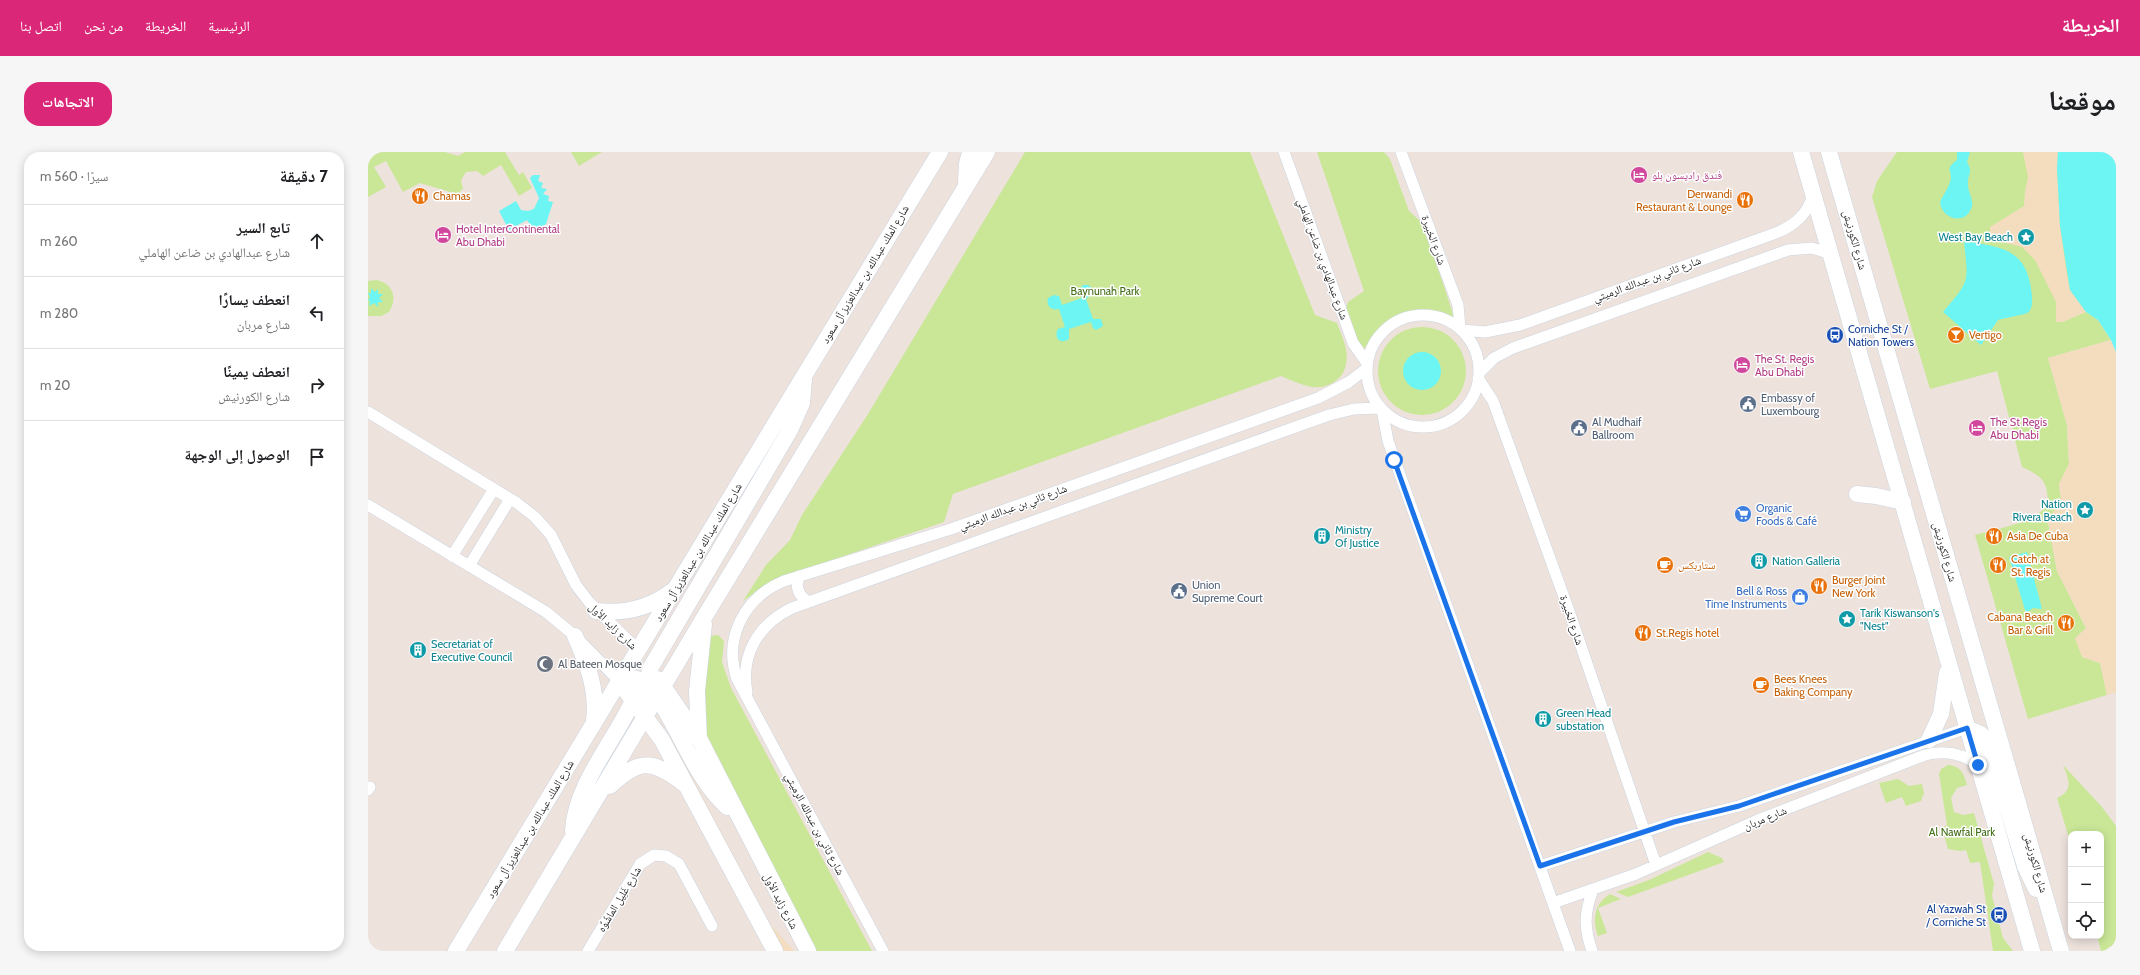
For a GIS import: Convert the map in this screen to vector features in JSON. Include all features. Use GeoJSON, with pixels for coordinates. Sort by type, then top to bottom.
{"type":"FeatureCollection","features":[{"type":"Feature","properties":{"kind":"main road","name":"شارع الملك عبدالله بن عبدالعزيز آل سعود"},"geometry":{"type":"LineString","coordinates":[[456,951],[594,723],[618,680],[676,588],[940,152]]}},
{"type":"Feature","properties":{"kind":"main road"},"geometry":{"type":"LineString","coordinates":[[966,186],[965,175],[970,152]]}},
{"type":"Feature","properties":{"kind":"main road"},"geometry":{"type":"LineString","coordinates":[[505,951],[705,616],[987,152]]}},
{"type":"Feature","properties":{"kind":"main road"},"geometry":{"type":"LineString","coordinates":[[1801,152],[1903,502],[1948,665],[2032,951]]}},
{"type":"Feature","properties":{"kind":"main road","name":"شارع الكورنيش"},"geometry":{"type":"LineString","coordinates":[[1829,152],[2061,951]]}},
{"type":"Feature","properties":{"kind":"main road"},"geometry":{"type":"LineString","coordinates":[[572,839],[574,818],[580,799],[643,681],[790,430],[802,403],[804,375]]}},
{"type":"Feature","properties":{"kind":"main road"},"geometry":{"type":"LineString","coordinates":[[1857,494],[1876,496],[1903,502]]}},
{"type":"Feature","properties":{"kind":"main road"},"geometry":{"type":"LineString","coordinates":[[596,611],[617,612],[641,608],[659,600],[676,588]]}},
{"type":"Feature","properties":{"kind":"main road"},"geometry":{"type":"LineString","coordinates":[[700,740],[697,721],[697,691],[699,654],[705,616]]}},
{"type":"Feature","properties":{"kind":"main road"},"geometry":{"type":"LineString","coordinates":[[576,636],[592,682],[595,705],[594,723]]}},
{"type":"Feature","properties":{"kind":"main road"},"geometry":{"type":"LineString","coordinates":[[638,650],[643,681],[646,717]]}},
{"type":"Feature","properties":{"kind":"main road","name":"شارع زايد الأول"},"geometry":{"type":"LineString","coordinates":[[638,650],[651,667],[661,692],[700,740],[736,815],[808,951]]}},
{"type":"Feature","properties":{"kind":"main road"},"geometry":{"type":"LineString","coordinates":[[1929,740],[1941,714],[1948,665]]}},
{"type":"Feature","properties":{"kind":"main road"},"geometry":{"type":"LineString","coordinates":[[736,815],[706,784],[661,692],[643,681],[629,678],[618,680],[662,740],[774,951]]}},
{"type":"Feature","properties":{"kind":"main road"},"geometry":{"type":"LineString","coordinates":[[1967,728],[1981,734],[1988,744],[2024,866],[2032,884],[2047,902]]}},
{"type":"Feature","properties":{"kind":"main road"},"geometry":{"type":"LineString","coordinates":[[598,796],[626,771],[641,766],[662,768],[687,786]]}},
{"type":"Feature","properties":{"kind":"street","name":"شارع عبدالهادي بن ضاعن الهاملي"},"geometry":{"type":"LineString","coordinates":[[1284,152],[1353,343],[1367,366]]}},
{"type":"Feature","properties":{"kind":"street","name":"شارع الخبيرة"},"geometry":{"type":"LineString","coordinates":[[1401,152],[1458,305],[1461,329]]}},
{"type":"Feature","properties":{"kind":"street","name":"شارع ثاني بن عبدالله الرميثي"},"geometry":{"type":"LineString","coordinates":[[1461,329],[1485,332],[1520,325],[1781,231],[1802,217],[1809,206],[1813,194]]}},
{"type":"Feature","properties":{"kind":"street","name":"شارع ثاني بن عبدالله الرميثي"},"geometry":{"type":"LineString","coordinates":[[1479,375],[1494,358],[1513,348],[1788,250],[1812,248],[1831,254]]}},
{"type":"Feature","properties":{"kind":"street"},"geometry":{"type":"LineString","coordinates":[[1381,409],[1394,419],[1409,426],[1430,427],[1450,420],[1466,407],[1476,388],[1479,375],[1476,354],[1470,341],[1461,329],[1448,320],[1434,315],[1414,315],[1395,322],[1379,335],[1374,344],[1367,366],[1370,389],[1381,409],[1388,441],[1570,951]]}},
{"type":"Feature","properties":{"kind":"street","name":"شارع ثاني بن عبدالله الرميثي"},"geometry":{"type":"LineString","coordinates":[[883,951],[748,696],[740,685],[734,667],[733,644],[738,625],[748,608],[760,594],[776,584],[951,529],[1318,398],[1344,385],[1367,366]]}},
{"type":"Feature","properties":{"kind":"street","name":"شارع الخبيرة"},"geometry":{"type":"LineString","coordinates":[[1479,375],[1493,401],[1656,865]]}},
{"type":"Feature","properties":{"kind":"street","name":"شارع ثاني بن عبدالله الرميثي"},"geometry":{"type":"LineString","coordinates":[[748,696],[746,666],[756,637],[775,618],[792,608],[1329,415],[1354,409],[1381,409]]}},
{"type":"Feature","properties":{"kind":"street","name":"شارع زايد الأول"},"geometry":{"type":"LineString","coordinates":[[368,412],[510,499],[535,517],[547,530],[557,546],[576,585],[596,611],[638,650]]}},
{"type":"Feature","properties":{"kind":"street"},"geometry":{"type":"LineString","coordinates":[[452,556],[494,489]]}},
{"type":"Feature","properties":{"kind":"street"},"geometry":{"type":"LineString","coordinates":[[469,566],[510,499]]}},
{"type":"Feature","properties":{"kind":"street"},"geometry":{"type":"LineString","coordinates":[[368,505],[530,602],[576,636],[618,680]]}},
{"type":"Feature","properties":{"kind":"street"},"geometry":{"type":"LineString","coordinates":[[799,576],[798,591],[809,602]]}},
{"type":"Feature","properties":{"kind":"street","name":"شارع مربان"},"geometry":{"type":"LineString","coordinates":[[1540,866],[1645,831],[1739,806],[1967,728]]}},
{"type":"Feature","properties":{"kind":"street","name":"شارع مربان"},"geometry":{"type":"LineString","coordinates":[[1552,903],[1593,890],[1656,865],[1758,820],[1926,755],[1951,753],[1966,757],[1978,765]]}},
{"type":"Feature","properties":{"kind":"street","name":"شارع غَلِيل الماشُوَّه"},"geometry":{"type":"LineString","coordinates":[[588,951],[640,864],[654,855],[666,856],[679,864],[712,926]]}},
{"type":"Feature","properties":{"kind":"street"},"geometry":{"type":"LineString","coordinates":[[1592,951],[1586,936],[1584,921],[1587,906],[1593,890]]}},
{"type":"Feature","properties":{"kind":"green space"},"geometry":{"type":"Polygon","coordinates":[[[368,152],[445,152],[458,156],[465,152],[505,152],[519,175],[523,172],[532,188],[519,196],[501,165],[483,176],[477,171],[466,172],[461,180],[463,189],[457,194],[420,183],[403,192],[386,161],[374,167],[386,187],[368,197],[368,152]]]}},
{"type":"Feature","properties":{"kind":"green space"},"geometry":{"type":"Polygon","coordinates":[[[571,152],[602,152],[579,166],[571,152]]]}},
{"type":"Feature","properties":{"kind":"green space","name":"Baynunah Park"},"geometry":{"type":"Polygon","coordinates":[[[1025,152],[1250,152],[1315,315],[1337,323],[1345,343],[1347,353],[1343,373],[1334,382],[1327,386],[1319,387],[1312,387],[1297,383],[1281,376],[953,494],[944,522],[773,580],[743,601],[766,565],[790,540],[802,515],[868,414],[1025,152]]]}},
{"type":"Feature","properties":{"kind":"green space"},"geometry":{"type":"Polygon","coordinates":[[[1317,152],[1384,152],[1390,159],[1409,211],[1419,220],[1424,230],[1454,318],[1438,313],[1424,311],[1411,311],[1400,314],[1380,328],[1362,352],[1346,309],[1348,302],[1364,291],[1317,152]]]}},
{"type":"Feature","properties":{"kind":"green space"},"geometry":{"type":"Polygon","coordinates":[[[1897,152],[2058,152],[2057,168],[2086,312],[2098,320],[2111,340],[2048,358],[2067,425],[2069,464],[2059,484],[2061,499],[2048,522],[2057,571],[2086,628],[2082,657],[2100,663],[2107,695],[2028,719],[1975,535],[2017,524],[2038,514],[2045,508],[2048,501],[2046,487],[2038,476],[2022,467],[1997,371],[1930,389],[1872,197],[1877,181],[1897,152]]]}},
{"type":"Feature","properties":{"kind":"green space"},"geometry":{"type":"Polygon","coordinates":[[[377,280],[390,288],[393,297],[392,307],[389,312],[381,316],[368,316],[368,281],[377,280]]]}},
{"type":"Feature","properties":{"kind":"green space"},"geometry":{"type":"Polygon","coordinates":[[[1422,327],[1439,331],[1453,340],[1462,354],[1466,371],[1462,388],[1453,402],[1439,411],[1422,415],[1405,411],[1391,402],[1382,388],[1378,371],[1382,354],[1391,340],[1405,331],[1422,327]]]}},
{"type":"Feature","properties":{"kind":"green space"},"geometry":{"type":"Polygon","coordinates":[[[718,635],[724,641],[722,662],[731,688],[872,951],[817,951],[704,731],[704,671],[711,636],[718,635]]]}},
{"type":"Feature","properties":{"kind":"green space","name":"Al Nawfal Park"},"geometry":{"type":"Polygon","coordinates":[[[1948,765],[1959,769],[1965,777],[1967,785],[1957,788],[1951,798],[1954,812],[1963,815],[1974,813],[1994,884],[1992,896],[2003,938],[2013,951],[1993,951],[1980,862],[1970,863],[1966,850],[1960,851],[1948,849],[1942,828],[1947,825],[1939,774],[1941,769],[1948,765]]]}},
{"type":"Feature","properties":{"kind":"green space"},"geometry":{"type":"Polygon","coordinates":[[[2063,765],[2102,807],[2116,826],[2116,945],[2109,947],[2105,951],[2101,951],[2098,939],[2104,939],[2104,831],[2068,831],[2068,835],[2057,798],[2066,792],[2068,788],[2069,784],[2063,765]]]}},
{"type":"Feature","properties":{"kind":"green space"},"geometry":{"type":"Polygon","coordinates":[[[1898,779],[1909,786],[1922,784],[1924,793],[1921,801],[1906,806],[1902,797],[1886,803],[1879,783],[1898,779]]]}},
{"type":"Feature","properties":{"kind":"green space"},"geometry":{"type":"Polygon","coordinates":[[[1708,852],[1722,858],[1724,862],[1628,897],[1616,892],[1649,880],[1708,852]]]}},
{"type":"Feature","properties":{"kind":"green space"},"geometry":{"type":"Polygon","coordinates":[[[1610,894],[1621,899],[1598,908],[1607,933],[1598,936],[1595,924],[1596,913],[1598,907],[1610,894]]]}},
{"type":"Feature","properties":{"kind":"sand","name":"West Bay Beach"},"geometry":{"type":"Polygon","coordinates":[[[2023,152],[2058,152],[2057,168],[2060,226],[2067,275],[2070,290],[2086,312],[2063,322],[2056,322],[2056,302],[2035,260],[2022,247],[1990,239],[1990,227],[2024,206],[2028,177],[2023,152]]]}},
{"type":"Feature","properties":{"kind":"sand","name":"Nation Rivera Beach"},"geometry":{"type":"Polygon","coordinates":[[[2111,340],[2116,352],[2116,692],[2107,695],[2100,663],[2082,657],[2075,638],[2086,628],[2057,571],[2048,521],[2061,499],[2059,484],[2069,464],[2067,425],[2048,358],[2111,340]]]}},
{"type":"Feature","properties":{"kind":"sand"},"geometry":{"type":"Polygon","coordinates":[[[670,735],[770,924],[794,951],[780,951],[666,737],[670,735]]]}},
{"type":"Feature","properties":{"kind":"water"},"geometry":{"type":"Polygon","coordinates":[[[1957,152],[1970,152],[1967,162],[1970,169],[1968,188],[1972,200],[1972,206],[1968,214],[1963,217],[1953,218],[1944,212],[1941,208],[1940,202],[1950,182],[1950,168],[1957,160],[1957,152]]]}},
{"type":"Feature","properties":{"kind":"water"},"geometry":{"type":"Polygon","coordinates":[[[2058,152],[2116,152],[2116,352],[2111,340],[2098,320],[2086,312],[2070,290],[2060,226],[2057,168],[2058,152]]]}},
{"type":"Feature","properties":{"kind":"water"},"geometry":{"type":"Polygon","coordinates":[[[533,175],[540,175],[538,181],[543,183],[541,188],[547,189],[543,194],[549,196],[548,201],[553,202],[546,224],[534,232],[527,220],[509,230],[499,211],[516,201],[521,210],[528,211],[534,209],[539,198],[530,178],[533,175]]]}},
{"type":"Feature","properties":{"kind":"water"},"geometry":{"type":"Polygon","coordinates":[[[1964,241],[1991,246],[2011,253],[2025,268],[2030,280],[2032,300],[2029,312],[1998,320],[1981,345],[1943,312],[1959,293],[1966,280],[1964,241]]]}},
{"type":"Feature","properties":{"kind":"water"},"geometry":{"type":"Polygon","coordinates":[[[1083,285],[1088,285],[1092,288],[1092,294],[1086,299],[1093,319],[1101,319],[1103,326],[1096,330],[1093,328],[1091,322],[1069,329],[1069,339],[1066,341],[1061,341],[1056,335],[1058,329],[1065,327],[1059,309],[1051,309],[1048,306],[1048,298],[1054,295],[1059,296],[1062,305],[1082,298],[1079,290],[1083,285]]]}},
{"type":"Feature","properties":{"kind":"water"},"geometry":{"type":"Polygon","coordinates":[[[371,288],[375,292],[378,289],[378,294],[383,294],[379,298],[383,302],[378,302],[378,307],[374,303],[369,306],[370,301],[368,300],[370,297],[368,293],[371,293],[371,288]]]}},
{"type":"Feature","properties":{"kind":"water"},"geometry":{"type":"Polygon","coordinates":[[[1418,352],[1426,352],[1436,357],[1440,364],[1440,378],[1436,385],[1426,390],[1418,390],[1408,385],[1406,382],[1403,375],[1403,367],[1408,357],[1411,355],[1418,352]]]}},
{"type":"Feature","properties":{"kind":"water"},"geometry":{"type":"Polygon","coordinates":[[[2027,552],[2042,609],[2033,608],[2026,613],[2009,557],[2027,552]]]}},
{"type":"Feature","properties":{"kind":"place","name":"فندق راديسون بلو"},"geometry":{"type":"Point","coordinates":[1639,175]}},
{"type":"Feature","properties":{"kind":"place","name":"Chamas"},"geometry":{"type":"Point","coordinates":[420,196]}},
{"type":"Feature","properties":{"kind":"place","name":"Derwandi Restaurant & Lounge"},"geometry":{"type":"Point","coordinates":[1745,200]}},
{"type":"Feature","properties":{"kind":"place","name":"Hotel InterContinental Abu Dhabi"},"geometry":{"type":"Point","coordinates":[443,235]}},
{"type":"Feature","properties":{"kind":"place","name":"West Bay Beach"},"geometry":{"type":"Point","coordinates":[2026,237]}},
{"type":"Feature","properties":{"kind":"place","name":"Corniche St / Nation Towers"},"geometry":{"type":"Point","coordinates":[1835,335]}},
{"type":"Feature","properties":{"kind":"place","name":"Vertigo"},"geometry":{"type":"Point","coordinates":[1956,335]}},
{"type":"Feature","properties":{"kind":"place","name":"The St. Regis Abu Dhabi"},"geometry":{"type":"Point","coordinates":[1742,365]}},
{"type":"Feature","properties":{"kind":"place","name":"Embassy of Luxembourg"},"geometry":{"type":"Point","coordinates":[1748,404]}},
{"type":"Feature","properties":{"kind":"place","name":"Al Mudhaif Ballroom"},"geometry":{"type":"Point","coordinates":[1579,428]}},
{"type":"Feature","properties":{"kind":"place","name":"The St Regis Abu Dhabi"},"geometry":{"type":"Point","coordinates":[1977,428]}},
{"type":"Feature","properties":{"kind":"place","name":"Nation Rivera Beach"},"geometry":{"type":"Point","coordinates":[2085,510]}},
{"type":"Feature","properties":{"kind":"place","name":"Organic Foods & Café"},"geometry":{"type":"Point","coordinates":[1743,514]}},
{"type":"Feature","properties":{"kind":"place","name":"Ministry Of Justice"},"geometry":{"type":"Point","coordinates":[1322,536]}},
{"type":"Feature","properties":{"kind":"place","name":"Asia De Cuba"},"geometry":{"type":"Point","coordinates":[1994,536]}},
{"type":"Feature","properties":{"kind":"place","name":"Nation Galleria"},"geometry":{"type":"Point","coordinates":[1759,561]}},
{"type":"Feature","properties":{"kind":"place","name":"ستاربكس"},"geometry":{"type":"Point","coordinates":[1665,565]}},
{"type":"Feature","properties":{"kind":"place","name":"Catch at St. Regis"},"geometry":{"type":"Point","coordinates":[1998,565]}},
{"type":"Feature","properties":{"kind":"place","name":"Burger Joint New York"},"geometry":{"type":"Point","coordinates":[1819,586]}},
{"type":"Feature","properties":{"kind":"place","name":"Union Supreme Court"},"geometry":{"type":"Point","coordinates":[1179,591]}},
{"type":"Feature","properties":{"kind":"place","name":"Bell & Ross Time Instruments"},"geometry":{"type":"Point","coordinates":[1800,597]}},
{"type":"Feature","properties":{"kind":"place","name":"Tarik Kiswanson's \"Nest\""},"geometry":{"type":"Point","coordinates":[1847,619]}},
{"type":"Feature","properties":{"kind":"place","name":"Cabana Beach Bar & Grill"},"geometry":{"type":"Point","coordinates":[2066,623]}},
{"type":"Feature","properties":{"kind":"place","name":"St.Regis hotel"},"geometry":{"type":"Point","coordinates":[1643,633]}},
{"type":"Feature","properties":{"kind":"place","name":"Secretariat of Executive Council"},"geometry":{"type":"Point","coordinates":[418,650]}},
{"type":"Feature","properties":{"kind":"place","name":"Al Bateen Mosque"},"geometry":{"type":"Point","coordinates":[545,664]}},
{"type":"Feature","properties":{"kind":"place","name":"Bees Knees Baking Company"},"geometry":{"type":"Point","coordinates":[1761,685]}},
{"type":"Feature","properties":{"kind":"place","name":"Green Head substation"},"geometry":{"type":"Point","coordinates":[1543,719]}},
{"type":"Feature","properties":{"kind":"place","name":"Al Yazwah St / Corniche St"},"geometry":{"type":"Point","coordinates":[1999,915]}},
{"type":"Feature","properties":{"kind":"route"},"geometry":{"type":"LineString","coordinates":[[1394,460],[1540,866],[1674,822],[1739,806],[1967,728],[1978,765]]}}]}
